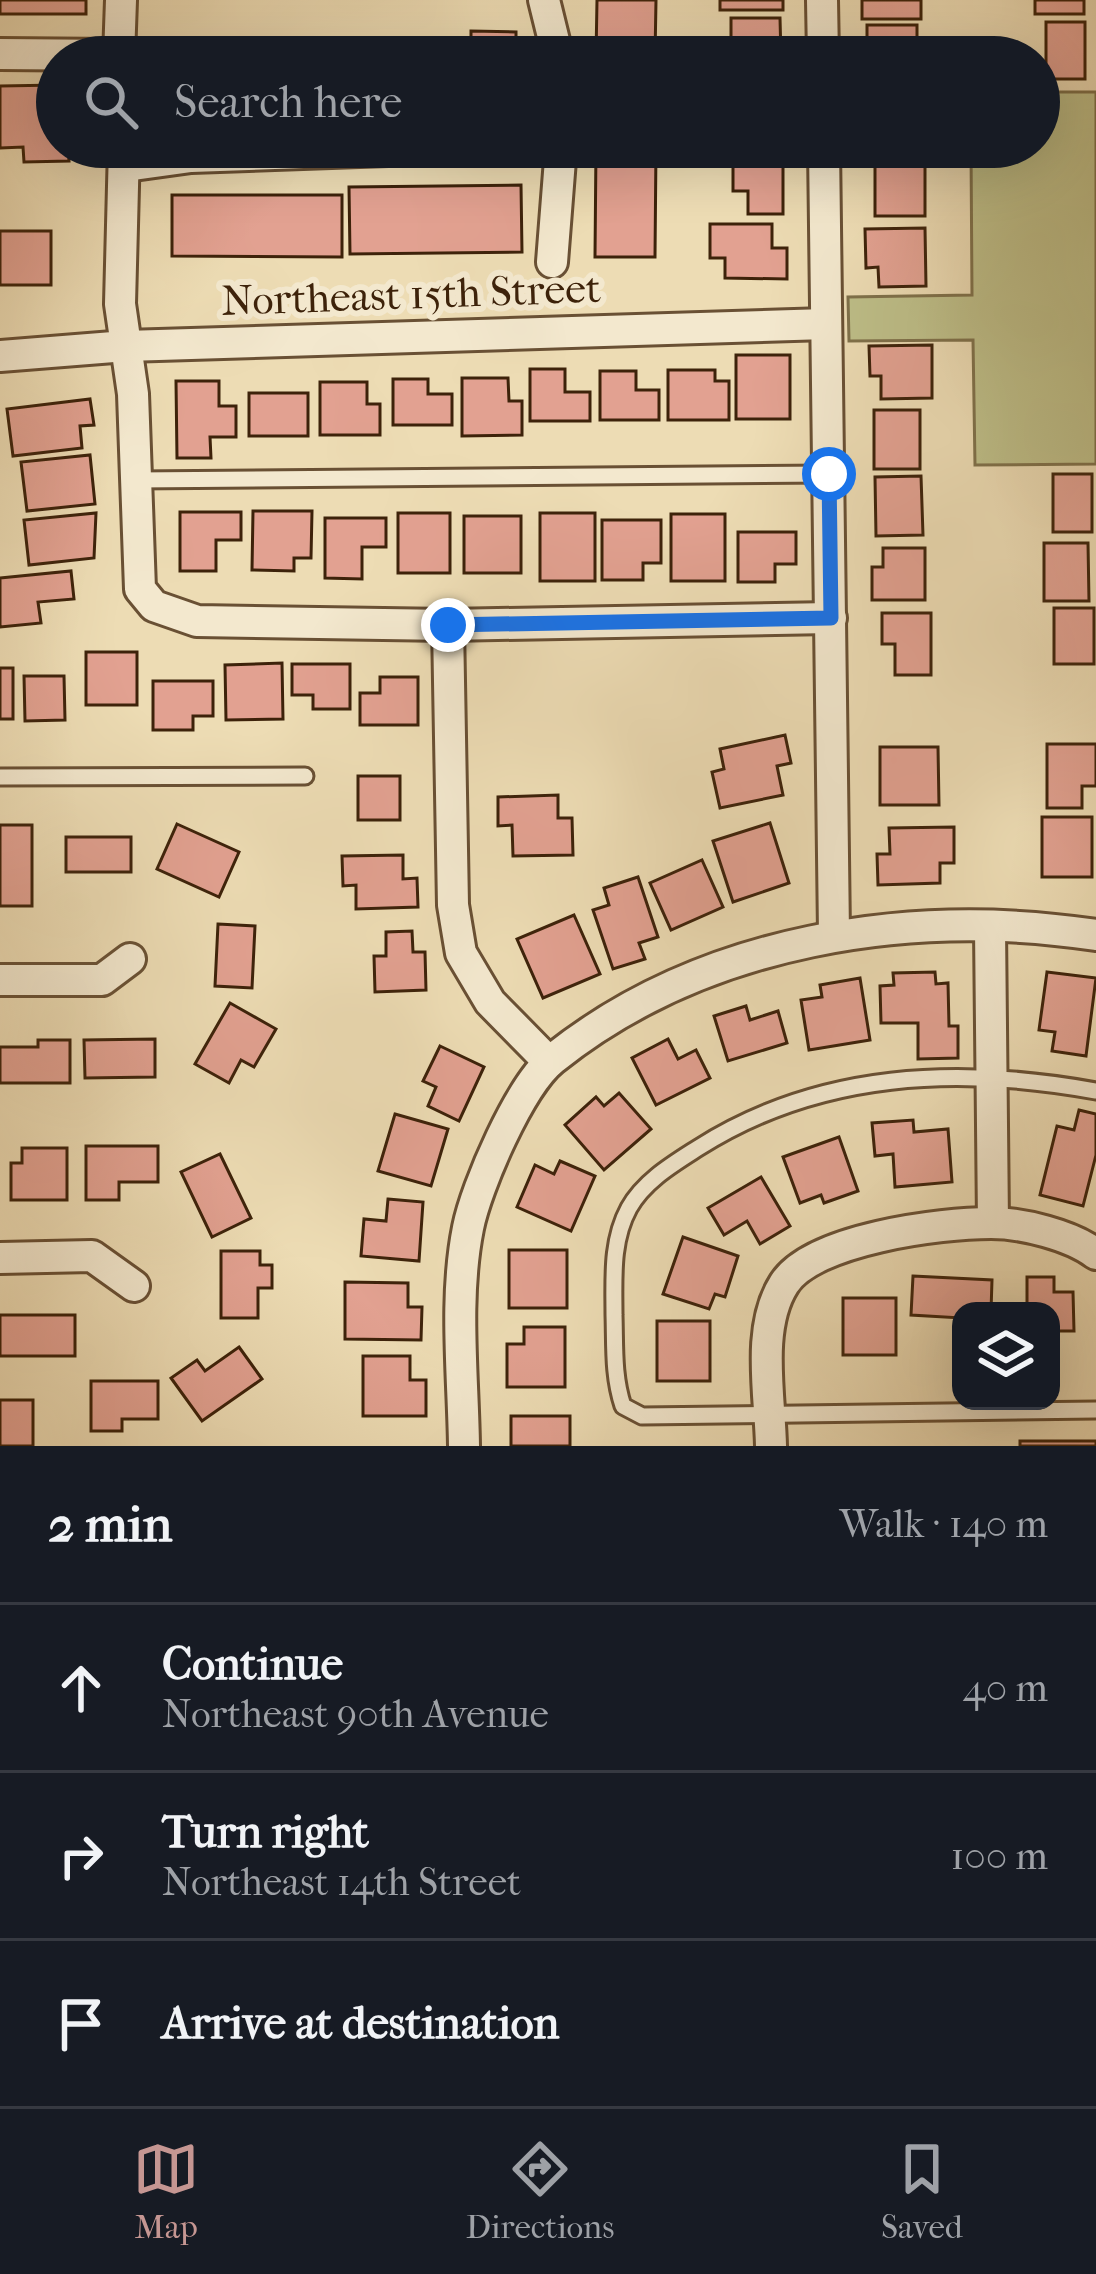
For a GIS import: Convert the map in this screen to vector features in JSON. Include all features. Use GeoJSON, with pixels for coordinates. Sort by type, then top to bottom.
{"type":"FeatureCollection","features":[{"type":"Feature","properties":{"kind":"street"},"geometry":{"type":"LineString","coordinates":[[119,36],[121,0]]}},
{"type":"Feature","properties":{"kind":"street"},"geometry":{"type":"LineString","coordinates":[[544,0],[553,36]]}},
{"type":"Feature","properties":{"kind":"street"},"geometry":{"type":"LineString","coordinates":[[822,0],[823,36]]}},
{"type":"Feature","properties":{"kind":"street"},"geometry":{"type":"LineString","coordinates":[[0,54],[36,55]]}},
{"type":"Feature","properties":{"kind":"street"},"geometry":{"type":"LineString","coordinates":[[125,168],[120,304],[134,394],[140,589],[154,607],[197,621],[448,625],[831,618]]}},
{"type":"Feature","properties":{"kind":"street"},"geometry":{"type":"LineString","coordinates":[[552,262],[559,168]]}},
{"type":"Feature","properties":{"kind":"street"},"geometry":{"type":"LineString","coordinates":[[824,168],[834,934]]}},
{"type":"Feature","properties":{"kind":"street","name":"Northeast 15th Street"},"geometry":{"type":"LineString","coordinates":[[0,356],[126,346],[826,324]]}},
{"type":"Feature","properties":{"kind":"street"},"geometry":{"type":"LineString","coordinates":[[448,625],[453,905],[461,952],[490,1002],[549,1062]]}},
{"type":"Feature","properties":{"kind":"street"},"geometry":{"type":"LineString","coordinates":[[990,928],[993,1222]]}},
{"type":"Feature","properties":{"kind":"street"},"geometry":{"type":"LineString","coordinates":[[464,1446],[462,1284],[468,1228],[506,1130],[549,1062],[653,996],[731,963],[834,934],[990,928],[1096,935]]}},
{"type":"Feature","properties":{"kind":"street"},"geometry":{"type":"LineString","coordinates":[[0,980],[102,980],[130,959]]}},
{"type":"Feature","properties":{"kind":"street"},"geometry":{"type":"LineString","coordinates":[[771,1446],[768,1316],[786,1280],[818,1257],[870,1239],[993,1222],[1045,1232],[1096,1254]]}},
{"type":"Feature","properties":{"kind":"street"},"geometry":{"type":"LineString","coordinates":[[0,1258],[92,1256],[134,1286]]}},
{"type":"Feature","properties":{"kind":"lane"},"geometry":{"type":"LineString","coordinates":[[136,480],[829,474]]}},
{"type":"Feature","properties":{"kind":"lane"},"geometry":{"type":"LineString","coordinates":[[0,777],[305,776]]}},
{"type":"Feature","properties":{"kind":"lane"},"geometry":{"type":"LineString","coordinates":[[1096,1091],[991,1075],[875,1081],[800,1100],[717,1135],[661,1171],[629,1207],[613,1254],[615,1384],[622,1406],[642,1416],[1096,1410]]}},
{"type":"Feature","properties":{"kind":"green space"},"geometry":{"type":"Polygon","coordinates":[[[1060,92],[1096,92],[1096,464],[975,465],[973,340],[849,341],[848,297],[972,295],[971,168],[1060,168],[1060,92]]]}},
{"type":"Feature","properties":{"kind":"building"},"geometry":{"type":"Polygon","coordinates":[[[0,0],[86,0],[86,14],[0,14],[0,0]]]}},
{"type":"Feature","properties":{"kind":"building"},"geometry":{"type":"Polygon","coordinates":[[[597,0],[656,0],[655,36],[596,36],[597,0]]]}},
{"type":"Feature","properties":{"kind":"building"},"geometry":{"type":"Polygon","coordinates":[[[720,0],[783,0],[783,10],[720,10],[720,0]]]}},
{"type":"Feature","properties":{"kind":"building"},"geometry":{"type":"Polygon","coordinates":[[[862,0],[921,0],[921,19],[862,19],[862,0]]]}},
{"type":"Feature","properties":{"kind":"building"},"geometry":{"type":"Polygon","coordinates":[[[1035,0],[1084,0],[1084,14],[1035,14],[1035,0]]]}},
{"type":"Feature","properties":{"kind":"building"},"geometry":{"type":"Polygon","coordinates":[[[731,18],[780,18],[780,36],[731,36],[731,18]]]}},
{"type":"Feature","properties":{"kind":"building"},"geometry":{"type":"Polygon","coordinates":[[[1046,22],[1085,22],[1085,79],[1060,79],[1060,36],[1046,36],[1046,22]]]}},
{"type":"Feature","properties":{"kind":"building"},"geometry":{"type":"Polygon","coordinates":[[[867,25],[917,25],[917,36],[867,36],[867,25]]]}},
{"type":"Feature","properties":{"kind":"building"},"geometry":{"type":"Polygon","coordinates":[[[471,31],[516,32],[516,36],[471,36],[471,31]]]}},
{"type":"Feature","properties":{"kind":"building"},"geometry":{"type":"Polygon","coordinates":[[[36,85],[36,162],[24,162],[23,147],[0,148],[0,86],[36,85]]]}},
{"type":"Feature","properties":{"kind":"building"},"geometry":{"type":"Polygon","coordinates":[[[596,168],[656,168],[655,257],[595,257],[596,168]]]}},
{"type":"Feature","properties":{"kind":"building"},"geometry":{"type":"Polygon","coordinates":[[[733,168],[783,168],[783,214],[748,214],[748,191],[733,191],[733,168]]]}},
{"type":"Feature","properties":{"kind":"building"},"geometry":{"type":"Polygon","coordinates":[[[875,168],[925,168],[925,216],[875,216],[875,168]]]}},
{"type":"Feature","properties":{"kind":"building"},"geometry":{"type":"Polygon","coordinates":[[[521,185],[522,252],[350,254],[349,187],[521,185]]]}},
{"type":"Feature","properties":{"kind":"building"},"geometry":{"type":"Polygon","coordinates":[[[172,195],[342,195],[342,257],[172,256],[172,195]]]}},
{"type":"Feature","properties":{"kind":"building"},"geometry":{"type":"Polygon","coordinates":[[[710,224],[772,224],[772,248],[787,248],[787,279],[725,278],[725,258],[710,258],[710,224]]]}},
{"type":"Feature","properties":{"kind":"building"},"geometry":{"type":"Polygon","coordinates":[[[925,228],[926,286],[879,287],[878,267],[866,268],[865,229],[925,228]]]}},
{"type":"Feature","properties":{"kind":"building"},"geometry":{"type":"Polygon","coordinates":[[[0,231],[51,231],[51,285],[0,285],[0,231]]]}},
{"type":"Feature","properties":{"kind":"building"},"geometry":{"type":"Polygon","coordinates":[[[932,345],[932,398],[881,399],[881,376],[870,376],[869,346],[932,345]]]}},
{"type":"Feature","properties":{"kind":"building"},"geometry":{"type":"Polygon","coordinates":[[[736,355],[790,355],[790,419],[736,419],[736,355]]]}},
{"type":"Feature","properties":{"kind":"building"},"geometry":{"type":"Polygon","coordinates":[[[530,369],[565,369],[565,392],[590,392],[590,421],[530,421],[530,369]]]}},
{"type":"Feature","properties":{"kind":"building"},"geometry":{"type":"Polygon","coordinates":[[[668,370],[715,370],[715,381],[729,381],[729,420],[668,420],[668,370]]]}},
{"type":"Feature","properties":{"kind":"building"},"geometry":{"type":"Polygon","coordinates":[[[600,371],[636,371],[636,390],[659,390],[659,420],[600,420],[600,371]]]}},
{"type":"Feature","properties":{"kind":"building"},"geometry":{"type":"Polygon","coordinates":[[[462,378],[508,378],[509,401],[522,401],[522,435],[462,436],[462,378]]]}},
{"type":"Feature","properties":{"kind":"building"},"geometry":{"type":"Polygon","coordinates":[[[393,379],[428,379],[428,394],[452,394],[452,425],[393,425],[393,379]]]}},
{"type":"Feature","properties":{"kind":"building"},"geometry":{"type":"Polygon","coordinates":[[[176,381],[219,381],[219,406],[236,406],[236,437],[210,437],[211,458],[177,458],[176,381]]]}},
{"type":"Feature","properties":{"kind":"building"},"geometry":{"type":"Polygon","coordinates":[[[320,382],[367,382],[367,404],[380,404],[380,435],[320,435],[320,382]]]}},
{"type":"Feature","properties":{"kind":"building"},"geometry":{"type":"Polygon","coordinates":[[[249,393],[308,393],[308,436],[249,436],[249,393]]]}},
{"type":"Feature","properties":{"kind":"building"},"geometry":{"type":"Polygon","coordinates":[[[90,399],[94,425],[80,426],[82,448],[13,456],[7,409],[90,399]]]}},
{"type":"Feature","properties":{"kind":"building"},"geometry":{"type":"Polygon","coordinates":[[[874,410],[920,410],[920,469],[874,469],[874,410]]]}},
{"type":"Feature","properties":{"kind":"building"},"geometry":{"type":"Polygon","coordinates":[[[90,455],[95,504],[27,511],[21,462],[90,455]]]}},
{"type":"Feature","properties":{"kind":"building"},"geometry":{"type":"Polygon","coordinates":[[[1053,474],[1092,474],[1092,532],[1053,532],[1053,474]]]}},
{"type":"Feature","properties":{"kind":"building"},"geometry":{"type":"Polygon","coordinates":[[[921,476],[923,535],[876,536],[875,477],[921,476]]]}},
{"type":"Feature","properties":{"kind":"building"},"geometry":{"type":"Polygon","coordinates":[[[253,511],[312,511],[311,558],[294,558],[294,571],[252,570],[253,511]]]}},
{"type":"Feature","properties":{"kind":"building"},"geometry":{"type":"Polygon","coordinates":[[[180,512],[241,512],[241,540],[216,540],[216,571],[180,571],[180,512]]]}},
{"type":"Feature","properties":{"kind":"building"},"geometry":{"type":"Polygon","coordinates":[[[96,513],[94,558],[29,565],[24,520],[96,513]]]}},
{"type":"Feature","properties":{"kind":"building"},"geometry":{"type":"Polygon","coordinates":[[[398,513],[450,513],[450,573],[398,573],[398,513]]]}},
{"type":"Feature","properties":{"kind":"building"},"geometry":{"type":"Polygon","coordinates":[[[540,513],[595,513],[595,581],[540,581],[540,513]]]}},
{"type":"Feature","properties":{"kind":"building"},"geometry":{"type":"Polygon","coordinates":[[[671,514],[725,514],[725,581],[671,581],[671,514]]]}},
{"type":"Feature","properties":{"kind":"building"},"geometry":{"type":"Polygon","coordinates":[[[464,516],[521,516],[521,573],[464,573],[464,516]]]}},
{"type":"Feature","properties":{"kind":"building"},"geometry":{"type":"Polygon","coordinates":[[[325,518],[386,518],[386,547],[362,547],[362,579],[325,578],[325,518]]]}},
{"type":"Feature","properties":{"kind":"building"},"geometry":{"type":"Polygon","coordinates":[[[602,520],[661,520],[661,563],[643,563],[643,580],[602,580],[602,520]]]}},
{"type":"Feature","properties":{"kind":"building"},"geometry":{"type":"Polygon","coordinates":[[[738,532],[796,532],[796,564],[775,564],[775,582],[738,582],[738,532]]]}},
{"type":"Feature","properties":{"kind":"building"},"geometry":{"type":"Polygon","coordinates":[[[1044,543],[1088,543],[1089,601],[1044,601],[1044,543]]]}},
{"type":"Feature","properties":{"kind":"building"},"geometry":{"type":"Polygon","coordinates":[[[883,548],[925,548],[925,600],[872,600],[872,567],[883,567],[883,548]]]}},
{"type":"Feature","properties":{"kind":"building"},"geometry":{"type":"Polygon","coordinates":[[[71,571],[74,599],[38,602],[41,623],[0,627],[0,578],[71,571]]]}},
{"type":"Feature","properties":{"kind":"building"},"geometry":{"type":"Polygon","coordinates":[[[1054,608],[1094,608],[1094,664],[1054,664],[1054,608]]]}},
{"type":"Feature","properties":{"kind":"building"},"geometry":{"type":"Polygon","coordinates":[[[882,613],[931,613],[931,675],[895,675],[895,644],[882,644],[882,613]]]}},
{"type":"Feature","properties":{"kind":"building"},"geometry":{"type":"Polygon","coordinates":[[[86,652],[137,652],[137,705],[86,705],[86,652]]]}},
{"type":"Feature","properties":{"kind":"building"},"geometry":{"type":"Polygon","coordinates":[[[282,663],[283,719],[226,720],[225,665],[282,663]]]}},
{"type":"Feature","properties":{"kind":"building"},"geometry":{"type":"Polygon","coordinates":[[[292,664],[350,664],[350,709],[313,709],[313,695],[292,695],[292,664]]]}},
{"type":"Feature","properties":{"kind":"building"},"geometry":{"type":"Polygon","coordinates":[[[0,668],[13,668],[13,719],[0,719],[0,668]]]}},
{"type":"Feature","properties":{"kind":"building"},"geometry":{"type":"Polygon","coordinates":[[[24,676],[64,676],[65,720],[25,721],[24,676]]]}},
{"type":"Feature","properties":{"kind":"building"},"geometry":{"type":"Polygon","coordinates":[[[380,677],[418,677],[418,725],[360,725],[360,693],[380,693],[380,677]]]}},
{"type":"Feature","properties":{"kind":"building"},"geometry":{"type":"Polygon","coordinates":[[[153,681],[213,681],[213,716],[193,716],[193,730],[153,730],[153,681]]]}},
{"type":"Feature","properties":{"kind":"building"},"geometry":{"type":"Polygon","coordinates":[[[785,735],[791,763],[777,766],[783,795],[720,808],[712,772],[724,769],[720,749],[785,735]]]}},
{"type":"Feature","properties":{"kind":"building"},"geometry":{"type":"Polygon","coordinates":[[[1047,744],[1096,744],[1096,786],[1082,786],[1082,808],[1047,808],[1047,744]]]}},
{"type":"Feature","properties":{"kind":"building"},"geometry":{"type":"Polygon","coordinates":[[[880,747],[938,747],[939,805],[880,805],[880,747]]]}},
{"type":"Feature","properties":{"kind":"building"},"geometry":{"type":"Polygon","coordinates":[[[358,776],[400,776],[400,820],[358,820],[358,776]]]}},
{"type":"Feature","properties":{"kind":"building"},"geometry":{"type":"Polygon","coordinates":[[[558,795],[558,818],[572,818],[573,855],[513,856],[512,825],[498,826],[498,797],[558,795]]]}},
{"type":"Feature","properties":{"kind":"building"},"geometry":{"type":"Polygon","coordinates":[[[1042,817],[1092,817],[1092,877],[1042,877],[1042,817]]]}},
{"type":"Feature","properties":{"kind":"building"},"geometry":{"type":"Polygon","coordinates":[[[770,823],[789,883],[733,902],[713,841],[770,823]]]}},
{"type":"Feature","properties":{"kind":"building"},"geometry":{"type":"Polygon","coordinates":[[[177,824],[239,852],[219,897],[157,869],[177,824]]]}},
{"type":"Feature","properties":{"kind":"building"},"geometry":{"type":"Polygon","coordinates":[[[0,825],[32,825],[32,906],[0,906],[0,825]]]}},
{"type":"Feature","properties":{"kind":"building"},"geometry":{"type":"Polygon","coordinates":[[[954,827],[954,863],[940,863],[940,883],[878,885],[877,854],[890,854],[889,828],[954,827]]]}},
{"type":"Feature","properties":{"kind":"building"},"geometry":{"type":"Polygon","coordinates":[[[66,837],[131,837],[131,872],[66,872],[66,837]]]}},
{"type":"Feature","properties":{"kind":"building"},"geometry":{"type":"Polygon","coordinates":[[[403,855],[403,879],[417,878],[418,907],[356,909],[356,885],[343,886],[342,856],[403,855]]]}},
{"type":"Feature","properties":{"kind":"building"},"geometry":{"type":"Polygon","coordinates":[[[702,860],[723,907],[671,930],[650,883],[702,860]]]}},
{"type":"Feature","properties":{"kind":"building"},"geometry":{"type":"Polygon","coordinates":[[[638,877],[658,937],[639,943],[645,959],[613,969],[593,910],[609,905],[604,888],[638,877]]]}},
{"type":"Feature","properties":{"kind":"building"},"geometry":{"type":"Polygon","coordinates":[[[574,915],[600,974],[543,998],[517,939],[574,915]]]}},
{"type":"Feature","properties":{"kind":"building"},"geometry":{"type":"Polygon","coordinates":[[[218,924],[255,926],[252,988],[215,986],[218,924]]]}},
{"type":"Feature","properties":{"kind":"building"},"geometry":{"type":"Polygon","coordinates":[[[412,931],[413,952],[425,952],[426,990],[375,992],[374,956],[386,956],[386,932],[412,931]]]}},
{"type":"Feature","properties":{"kind":"building"},"geometry":{"type":"Polygon","coordinates":[[[935,972],[936,984],[948,983],[949,1026],[958,1026],[958,1058],[918,1059],[918,1023],[881,1023],[880,986],[894,985],[893,973],[935,972]]]}},
{"type":"Feature","properties":{"kind":"building"},"geometry":{"type":"Polygon","coordinates":[[[1047,972],[1096,978],[1086,1056],[1052,1051],[1055,1032],[1039,1030],[1047,972]]]}},
{"type":"Feature","properties":{"kind":"building"},"geometry":{"type":"Polygon","coordinates":[[[860,978],[870,1040],[809,1050],[801,1000],[822,997],[820,985],[860,978]]]}},
{"type":"Feature","properties":{"kind":"building"},"geometry":{"type":"Polygon","coordinates":[[[230,1003],[276,1029],[254,1067],[241,1060],[229,1083],[195,1064],[230,1003]]]}},
{"type":"Feature","properties":{"kind":"building"},"geometry":{"type":"Polygon","coordinates":[[[746,1006],[750,1020],[778,1011],[787,1043],[728,1061],[714,1016],[746,1006]]]}},
{"type":"Feature","properties":{"kind":"building"},"geometry":{"type":"Polygon","coordinates":[[[155,1039],[155,1077],[85,1078],[84,1040],[155,1039]]]}},
{"type":"Feature","properties":{"kind":"building"},"geometry":{"type":"Polygon","coordinates":[[[668,1039],[678,1059],[696,1050],[710,1078],[656,1105],[632,1058],[668,1039]]]}},
{"type":"Feature","properties":{"kind":"building"},"geometry":{"type":"Polygon","coordinates":[[[38,1040],[70,1040],[70,1083],[0,1083],[0,1047],[38,1047],[38,1040]]]}},
{"type":"Feature","properties":{"kind":"building"},"geometry":{"type":"Polygon","coordinates":[[[440,1046],[484,1067],[459,1121],[428,1106],[436,1087],[423,1081],[440,1046]]]}},
{"type":"Feature","properties":{"kind":"building"},"geometry":{"type":"Polygon","coordinates":[[[619,1093],[651,1129],[604,1170],[565,1125],[596,1097],[604,1106],[619,1093]]]}},
{"type":"Feature","properties":{"kind":"building"},"geometry":{"type":"Polygon","coordinates":[[[1079,1110],[1096,1114],[1096,1155],[1083,1206],[1040,1195],[1057,1126],[1074,1130],[1079,1110]]]}},
{"type":"Feature","properties":{"kind":"building"},"geometry":{"type":"Polygon","coordinates":[[[395,1114],[448,1129],[431,1186],[378,1171],[395,1114]]]}},
{"type":"Feature","properties":{"kind":"building"},"geometry":{"type":"Polygon","coordinates":[[[913,1120],[914,1132],[948,1129],[952,1182],[895,1187],[893,1154],[875,1156],[872,1123],[913,1120]]]}},
{"type":"Feature","properties":{"kind":"building"},"geometry":{"type":"Polygon","coordinates":[[[839,1137],[858,1191],[824,1203],[821,1195],[800,1203],[783,1157],[839,1137]]]}},
{"type":"Feature","properties":{"kind":"building"},"geometry":{"type":"Polygon","coordinates":[[[86,1146],[158,1146],[158,1182],[119,1182],[119,1200],[86,1200],[86,1146]]]}},
{"type":"Feature","properties":{"kind":"building"},"geometry":{"type":"Polygon","coordinates":[[[22,1148],[67,1148],[67,1200],[11,1200],[11,1163],[22,1163],[22,1148]]]}},
{"type":"Feature","properties":{"kind":"building"},"geometry":{"type":"Polygon","coordinates":[[[220,1154],[251,1218],[212,1237],[181,1172],[220,1154]]]}},
{"type":"Feature","properties":{"kind":"building"},"geometry":{"type":"Polygon","coordinates":[[[560,1161],[595,1176],[571,1231],[517,1207],[535,1165],[554,1174],[560,1161]]]}},
{"type":"Feature","properties":{"kind":"building"},"geometry":{"type":"Polygon","coordinates":[[[761,1177],[790,1226],[760,1244],[747,1221],[724,1235],[708,1208],[761,1177]]]}},
{"type":"Feature","properties":{"kind":"building"},"geometry":{"type":"Polygon","coordinates":[[[388,1199],[423,1202],[419,1261],[361,1256],[364,1219],[386,1221],[388,1199]]]}},
{"type":"Feature","properties":{"kind":"building"},"geometry":{"type":"Polygon","coordinates":[[[683,1237],[738,1256],[725,1297],[715,1294],[709,1309],[663,1294],[683,1237]]]}},
{"type":"Feature","properties":{"kind":"building"},"geometry":{"type":"Polygon","coordinates":[[[509,1250],[567,1250],[567,1308],[509,1308],[509,1250]]]}},
{"type":"Feature","properties":{"kind":"building"},"geometry":{"type":"Polygon","coordinates":[[[221,1251],[260,1251],[260,1265],[272,1265],[272,1288],[258,1288],[258,1318],[221,1318],[221,1251]]]}},
{"type":"Feature","properties":{"kind":"building"},"geometry":{"type":"Polygon","coordinates":[[[913,1276],[992,1280],[991,1302],[952,1302],[952,1317],[911,1315],[913,1276]]]}},
{"type":"Feature","properties":{"kind":"building"},"geometry":{"type":"Polygon","coordinates":[[[1027,1277],[1054,1277],[1054,1292],[1073,1292],[1074,1331],[1060,1331],[1060,1302],[1027,1302],[1027,1277]]]}},
{"type":"Feature","properties":{"kind":"building"},"geometry":{"type":"Polygon","coordinates":[[[345,1282],[408,1283],[408,1307],[422,1307],[421,1340],[345,1339],[345,1282]]]}},
{"type":"Feature","properties":{"kind":"building"},"geometry":{"type":"Polygon","coordinates":[[[843,1298],[896,1298],[896,1355],[843,1355],[843,1298]]]}},
{"type":"Feature","properties":{"kind":"building"},"geometry":{"type":"Polygon","coordinates":[[[0,1315],[75,1315],[75,1356],[0,1356],[0,1315]]]}},
{"type":"Feature","properties":{"kind":"building"},"geometry":{"type":"Polygon","coordinates":[[[657,1321],[710,1321],[710,1381],[657,1381],[657,1321]]]}},
{"type":"Feature","properties":{"kind":"building"},"geometry":{"type":"Polygon","coordinates":[[[524,1327],[565,1327],[565,1387],[507,1387],[507,1344],[524,1344],[524,1327]]]}},
{"type":"Feature","properties":{"kind":"building"},"geometry":{"type":"Polygon","coordinates":[[[239,1347],[262,1379],[202,1421],[171,1378],[197,1360],[205,1371],[239,1347]]]}},
{"type":"Feature","properties":{"kind":"building"},"geometry":{"type":"Polygon","coordinates":[[[363,1356],[410,1356],[410,1380],[426,1380],[426,1416],[363,1416],[363,1356]]]}},
{"type":"Feature","properties":{"kind":"building"},"geometry":{"type":"Polygon","coordinates":[[[91,1381],[158,1381],[158,1419],[122,1419],[122,1431],[91,1431],[91,1381]]]}},
{"type":"Feature","properties":{"kind":"building"},"geometry":{"type":"Polygon","coordinates":[[[0,1400],[33,1400],[33,1446],[0,1446],[0,1400]]]}},
{"type":"Feature","properties":{"kind":"building"},"geometry":{"type":"Polygon","coordinates":[[[511,1416],[570,1416],[570,1446],[511,1446],[511,1416]]]}},
{"type":"Feature","properties":{"kind":"building"},"geometry":{"type":"Polygon","coordinates":[[[1020,1441],[1096,1441],[1096,1446],[1020,1446],[1020,1441]]]}},
{"type":"Feature","properties":{"kind":"route"},"geometry":{"type":"LineString","coordinates":[[448,625],[831,618],[829,474]]}}]}
